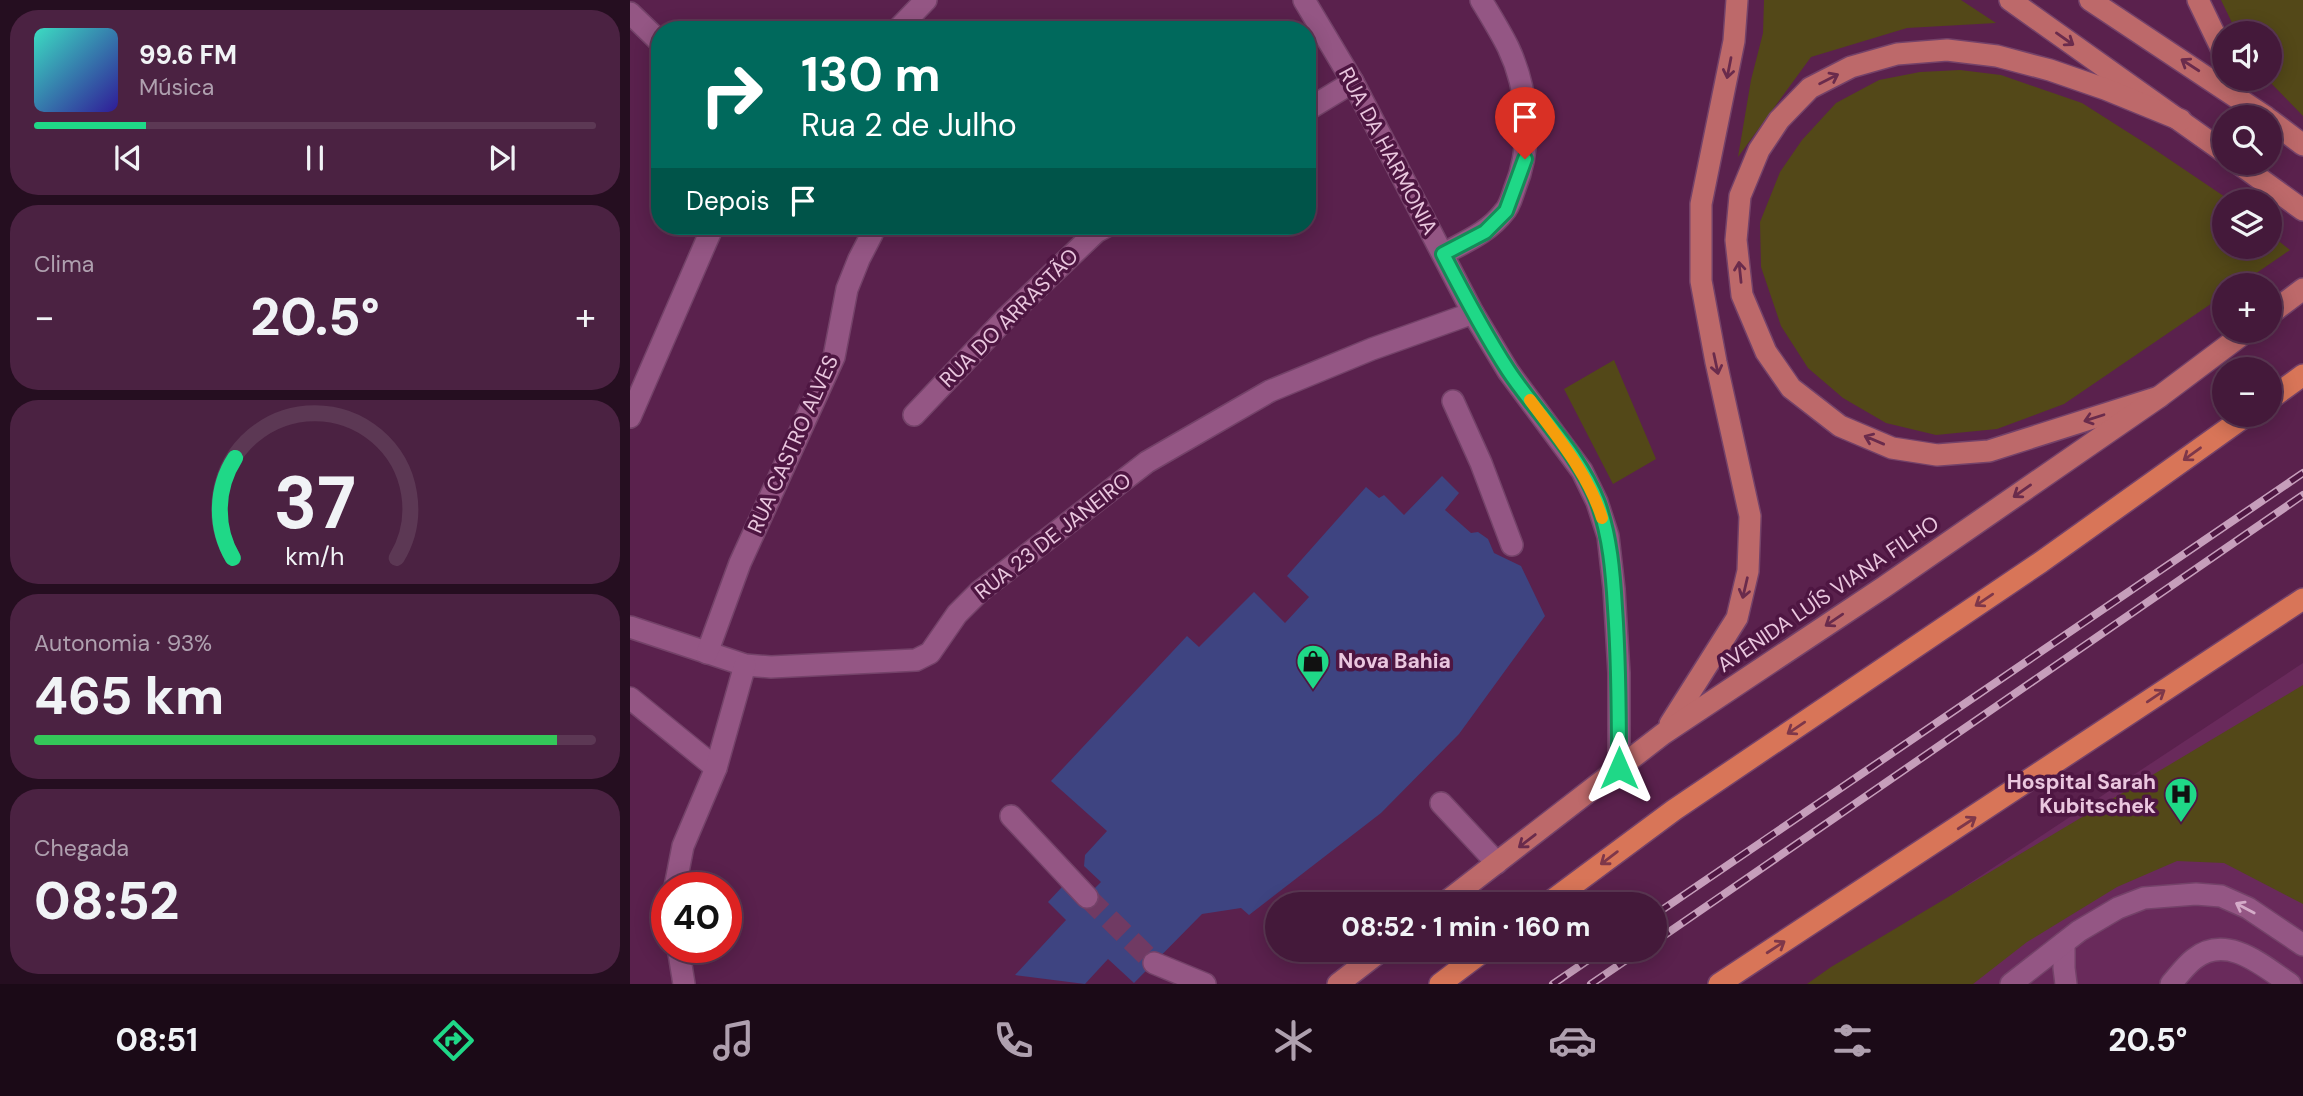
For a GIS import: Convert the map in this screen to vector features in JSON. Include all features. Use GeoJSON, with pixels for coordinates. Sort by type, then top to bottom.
{"type":"FeatureCollection","features":[{"type":"Feature","properties":{"kind":"highway"},"geometry":{"type":"LineString","coordinates":[[2282,390],[2303,375]]}},
{"type":"Feature","properties":{"kind":"highway"},"geometry":{"type":"LineString","coordinates":[[1564,892],[1674,810],[2041,562],[2230,427]]}},
{"type":"Feature","properties":{"kind":"highway"},"geometry":{"type":"LineString","coordinates":[[1719,984],[2303,600]]}},
{"type":"Feature","properties":{"kind":"highway"},"geometry":{"type":"LineString","coordinates":[[2208,662],[2303,613]]}},
{"type":"Feature","properties":{"kind":"highway"},"geometry":{"type":"LineString","coordinates":[[1440,984],[1469,962]]}},
{"type":"Feature","properties":{"kind":"main road"},"geometry":{"type":"LineString","coordinates":[[1663,734],[1737,618],[1751,544],[1750,516],[1701,281],[1701,204],[1734,41],[1737,0]]}},
{"type":"Feature","properties":{"kind":"main road"},"geometry":{"type":"LineString","coordinates":[[2010,0],[2212,143]]}},
{"type":"Feature","properties":{"kind":"main road"},"geometry":{"type":"LineString","coordinates":[[2090,0],[2248,105]]}},
{"type":"Feature","properties":{"kind":"main road"},"geometry":{"type":"LineString","coordinates":[[2198,0],[2212,29]]}},
{"type":"Feature","properties":{"kind":"main road"},"geometry":{"type":"LineString","coordinates":[[2159,397],[1989,451],[1937,455],[1892,448],[1840,426],[1791,388],[1766,352],[1742,295],[1736,240],[1740,195],[1759,150],[1779,120],[1810,88],[1851,67],[1897,54],[1947,50],[1997,56],[2105,89],[2181,120]]}},
{"type":"Feature","properties":{"kind":"main road"},"geometry":{"type":"LineString","coordinates":[[2282,129],[2303,145]]}},
{"type":"Feature","properties":{"kind":"main road"},"geometry":{"type":"LineString","coordinates":[[2255,175],[2303,210]]}},
{"type":"Feature","properties":{"kind":"main road"},"geometry":{"type":"LineString","coordinates":[[2282,305],[2303,289]]}},
{"type":"Feature","properties":{"kind":"main road","name":"AVENIDA LUÍS VIANA FILHO"},"geometry":{"type":"LineString","coordinates":[[1460,892],[1663,734],[1884,587],[2159,397],[2231,343]]}},
{"type":"Feature","properties":{"kind":"main road"},"geometry":{"type":"LineString","coordinates":[[1338,984],[1366,962]]}},
{"type":"Feature","properties":{"kind":"street"},"geometry":{"type":"LineString","coordinates":[[906,21],[926,0]]}},
{"type":"Feature","properties":{"kind":"street","name":"RUA DA HARMONIA"},"geometry":{"type":"LineString","coordinates":[[1304,0],[1353,82],[1474,313],[1508,370],[1582,471],[1597,502],[1608,536],[1614,589],[1619,673],[1619,768]]}},
{"type":"Feature","properties":{"kind":"street"},"geometry":{"type":"LineString","coordinates":[[1443,254],[1485,232],[1506,211],[1525,159],[1525,116],[1518,76],[1508,48],[1481,0]]}},
{"type":"Feature","properties":{"kind":"street"},"geometry":{"type":"LineString","coordinates":[[630,14],[651,34]]}},
{"type":"Feature","properties":{"kind":"street"},"geometry":{"type":"LineString","coordinates":[[1316,105],[1353,82]]}},
{"type":"Feature","properties":{"kind":"street"},"geometry":{"type":"LineString","coordinates":[[630,417],[709,235]]}},
{"type":"Feature","properties":{"kind":"street","name":"RUA CASTRO ALVES"},"geometry":{"type":"LineString","coordinates":[[707,653],[740,563],[834,358],[847,289],[868,235]]}},
{"type":"Feature","properties":{"kind":"street","name":"RUA DO ARRASTÃO"},"geometry":{"type":"LineString","coordinates":[[914,415],[1006,317],[1090,235]]}},
{"type":"Feature","properties":{"kind":"street","name":"RUA 23 DE JANEIRO"},"geometry":{"type":"LineString","coordinates":[[630,627],[745,665],[771,667],[916,660],[930,653],[957,614],[979,592],[1147,462],[1270,391],[1372,349],[1474,313]]}},
{"type":"Feature","properties":{"kind":"street"},"geometry":{"type":"LineString","coordinates":[[1453,401],[1513,544]]}},
{"type":"Feature","properties":{"kind":"street"},"geometry":{"type":"LineString","coordinates":[[678,872],[682,846],[716,768],[745,665]]}},
{"type":"Feature","properties":{"kind":"street"},"geometry":{"type":"LineString","coordinates":[[630,698],[716,768]]}},
{"type":"Feature","properties":{"kind":"street"},"geometry":{"type":"LineString","coordinates":[[1441,803],[1497,863]]}},
{"type":"Feature","properties":{"kind":"street"},"geometry":{"type":"LineString","coordinates":[[1011,816],[1087,897]]}},
{"type":"Feature","properties":{"kind":"street"},"geometry":{"type":"LineString","coordinates":[[2011,984],[2079,931],[2118,908],[2144,898],[2196,894],[2221,896],[2248,908],[2303,945]]}},
{"type":"Feature","properties":{"kind":"street"},"geometry":{"type":"LineString","coordinates":[[2064,943],[2066,984]]}},
{"type":"Feature","properties":{"kind":"street"},"geometry":{"type":"LineString","coordinates":[[2171,984],[2195,958],[2216,950],[2244,954],[2290,984]]}},
{"type":"Feature","properties":{"kind":"street"},"geometry":{"type":"LineString","coordinates":[[681,963],[684,984]]}},
{"type":"Feature","properties":{"kind":"street"},"geometry":{"type":"LineString","coordinates":[[1154,963],[1205,984]]}},
{"type":"Feature","properties":{"kind":"shaded area"},"geometry":{"type":"Polygon","coordinates":[[[1764,0],[1961,0],[1996,23],[1907,28],[1811,57],[1738,157],[1751,80],[1763,33],[1764,0]]]}},
{"type":"Feature","properties":{"kind":"shaded area"},"geometry":{"type":"Polygon","coordinates":[[[2221,0],[2303,0],[2303,116],[2279,91],[2282,91],[2282,21],[2231,21],[2221,0]]]}},
{"type":"Feature","properties":{"kind":"shaded area"},"geometry":{"type":"Polygon","coordinates":[[[1960,70],[2001,75],[2082,103],[2213,189],[2212,259],[2277,259],[2256,273],[2212,273],[2212,303],[2064,404],[1997,429],[1936,435],[1886,423],[1843,398],[1808,368],[1781,326],[1761,267],[1760,222],[1780,172],[1802,140],[1836,103],[1879,80],[1920,72],[1960,70]]]}},
{"type":"Feature","properties":{"kind":"shaded area"},"geometry":{"type":"Polygon","coordinates":[[[2282,244],[2290,250],[2282,255],[2282,244]]]}},
{"type":"Feature","properties":{"kind":"shaded area"},"geometry":{"type":"Polygon","coordinates":[[[1614,360],[1656,459],[1613,484],[1564,389],[1614,360]]]}},
{"type":"Feature","properties":{"kind":"shaded area","name":"Hospital Sarah Kubitschek"},"geometry":{"type":"Polygon","coordinates":[[[2303,663],[2303,984],[1817,984],[2303,663]]]}},
{"type":"Feature","properties":{"kind":"shaded area"},"geometry":{"type":"Polygon","coordinates":[[[2303,685],[2303,904],[2224,863],[2177,861],[2117,887],[2027,942],[1973,984],[1807,984],[1831,967],[2303,685]]]}},
{"type":"Feature","properties":{"kind":"building","name":"Nova Bahia"},"geometry":{"type":"Polygon","coordinates":[[[1442,476],[1459,493],[1445,510],[1471,533],[1478,532],[1488,539],[1494,553],[1521,566],[1545,616],[1459,734],[1381,813],[1279,892],[1265,892],[1265,903],[1249,915],[1241,908],[1202,914],[1134,983],[1108,959],[1085,984],[1015,975],[1066,920],[1048,902],[1062,887],[1079,904],[1101,882],[1084,866],[1085,855],[1107,831],[1051,781],[1187,636],[1199,647],[1254,592],[1285,623],[1309,597],[1287,576],[1366,487],[1379,498],[1384,495],[1404,515],[1442,476]]]}},
{"type":"Feature","properties":{"kind":"tunnel"},"geometry":{"type":"LineString","coordinates":[[1087,897],[1154,963]]}},
{"type":"Feature","properties":{"kind":"railway"},"geometry":{"type":"LineString","coordinates":[[1667,907],[2303,473]]}},
{"type":"Feature","properties":{"kind":"railway"},"geometry":{"type":"LineString","coordinates":[[1667,933],[2303,495]]}},
{"type":"Feature","properties":{"kind":"railway"},"geometry":{"type":"LineString","coordinates":[[1553,984],[1585,962]]}},
{"type":"Feature","properties":{"kind":"railway"},"geometry":{"type":"LineString","coordinates":[[1591,984],[1623,962]]}},
{"type":"Feature","properties":{"kind":"slow traffic"},"geometry":{"type":"LineString","coordinates":[[1530,400],[1582,471],[1602,518]]}},
{"type":"Feature","properties":{"kind":"place","name":"Nova Bahia"},"geometry":{"type":"Point","coordinates":[1313,691]}},
{"type":"Feature","properties":{"kind":"place","name":"Hospital Sarah Kubitschek"},"geometry":{"type":"Point","coordinates":[2181,824]}},
{"type":"Feature","properties":{"kind":"route"},"geometry":{"type":"LineString","coordinates":[[1525,159],[1506,211],[1485,232],[1443,254],[1508,370],[1582,471],[1597,502],[1608,536],[1614,589],[1619,673],[1619,768]]}}]}
